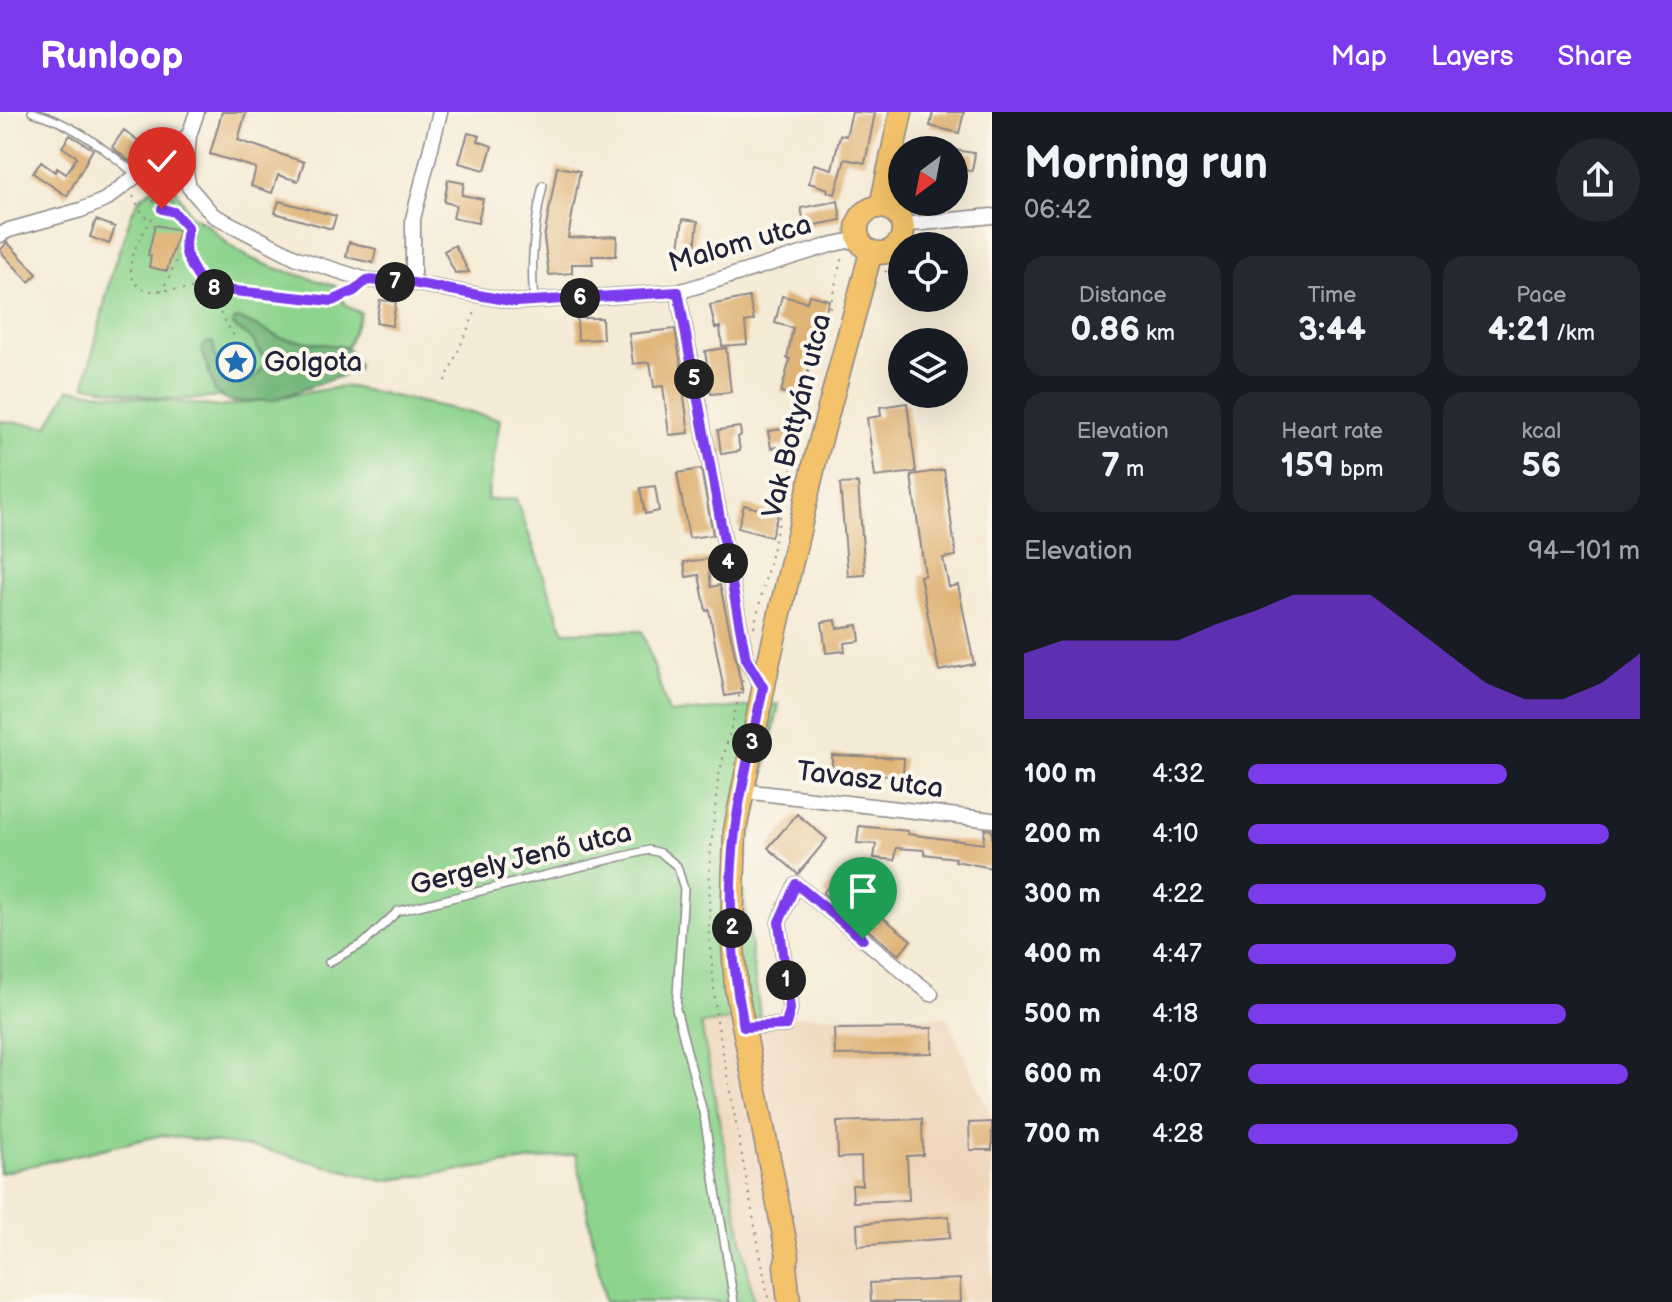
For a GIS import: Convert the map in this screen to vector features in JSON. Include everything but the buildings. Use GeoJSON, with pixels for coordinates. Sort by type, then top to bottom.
{"type":"FeatureCollection","features":[{"type":"Feature","properties":{"kind":"main road"},"geometry":{"type":"LineString","coordinates":[[881,206],[901,112]]}},
{"type":"Feature","properties":{"kind":"main road"},"geometry":{"type":"LineString","coordinates":[[881,206],[895,212],[903,225],[901,240],[885,253],[865,246],[858,219],[868,210],[881,206]]}},
{"type":"Feature","properties":{"kind":"main road","name":"Vak Bottyán utca"},"geometry":{"type":"LineString","coordinates":[[789,1302],[785,1266],[788,1256],[736,988],[732,929],[734,844],[763,687],[865,246]]}},
{"type":"Feature","properties":{"kind":"main road","name":"Vak Bottyán utca"},"geometry":{"type":"LineString","coordinates":[[788,1256],[797,1265],[804,1302]]}},
{"type":"Feature","properties":{"kind":"street","name":"Malom utca"},"geometry":{"type":"LineString","coordinates":[[197,112],[189,135],[186,173],[189,187],[213,215],[297,258],[367,280],[413,283],[516,302],[678,292],[834,244],[865,246]]}},
{"type":"Feature","properties":{"kind":"street"},"geometry":{"type":"LineString","coordinates":[[413,283],[413,219],[440,112]]}},
{"type":"Feature","properties":{"kind":"street"},"geometry":{"type":"LineString","coordinates":[[0,235],[105,200],[189,135]]}},
{"type":"Feature","properties":{"kind":"street"},"geometry":{"type":"LineString","coordinates":[[903,225],[992,216]]}},
{"type":"Feature","properties":{"kind":"street"},"geometry":{"type":"LineString","coordinates":[[678,292],[746,659],[763,687]]}},
{"type":"Feature","properties":{"kind":"street","name":"Tavasz utca"},"geometry":{"type":"LineString","coordinates":[[743,791],[992,820]]}},
{"type":"Feature","properties":{"kind":"street"},"geometry":{"type":"LineString","coordinates":[[744,1027],[786,1025],[790,1009],[779,922],[796,884],[931,994]]}},
{"type":"Feature","properties":{"kind":"lane"},"geometry":{"type":"LineString","coordinates":[[32,112],[57,119],[79,130],[103,146],[135,176]]}},
{"type":"Feature","properties":{"kind":"lane"},"geometry":{"type":"LineString","coordinates":[[534,301],[531,274],[535,222],[543,185]]}},
{"type":"Feature","properties":{"kind":"lane","name":"Gergely Jenő utca"},"geometry":{"type":"LineString","coordinates":[[329,962],[364,943],[398,911],[649,850],[669,859],[677,866],[684,889],[676,1009],[704,1116],[734,1302]]}},
{"type":"Feature","properties":{"kind":"path"},"geometry":{"type":"LineString","coordinates":[[135,176],[157,210]]}},
{"type":"Feature","properties":{"kind":"path"},"geometry":{"type":"LineString","coordinates":[[135,176],[143,215],[151,220]]}},
{"type":"Feature","properties":{"kind":"path"},"geometry":{"type":"LineString","coordinates":[[157,210],[130,259],[130,270],[140,288],[160,291],[205,288],[332,301],[354,291],[367,280]]}},
{"type":"Feature","properties":{"kind":"path"},"geometry":{"type":"LineString","coordinates":[[157,210],[174,212],[188,228],[183,252],[234,336]]}},
{"type":"Feature","properties":{"kind":"path"},"geometry":{"type":"LineString","coordinates":[[160,291],[168,283],[175,261],[183,252]]}},
{"type":"Feature","properties":{"kind":"path"},"geometry":{"type":"LineString","coordinates":[[445,381],[482,296]]}},
{"type":"Feature","properties":{"kind":"shaded area"},"geometry":{"type":"Polygon","coordinates":[[[760,1016],[947,1017],[992,1119],[992,1302],[754,1302],[700,1024],[760,1016]]]}},
{"type":"Feature","properties":{"kind":"green space"},"geometry":{"type":"Polygon","coordinates":[[[171,181],[190,215],[208,225],[229,245],[272,267],[336,286],[346,306],[361,313],[341,362],[270,385],[196,399],[140,395],[85,385],[112,272],[132,213],[140,198],[161,182],[171,181]]]}},
{"type":"Feature","properties":{"kind":"green space"},"geometry":{"type":"Polygon","coordinates":[[[241,319],[281,338],[346,347],[358,364],[356,371],[273,400],[231,402],[215,392],[202,349],[206,343],[212,342],[216,362],[227,378],[240,382],[254,378],[264,359],[253,340],[233,326],[234,320],[241,319]]]}},
{"type":"Feature","properties":{"kind":"green space"},"geometry":{"type":"Polygon","coordinates":[[[346,386],[500,419],[487,500],[516,499],[564,632],[642,631],[669,713],[779,704],[742,882],[760,1016],[701,1024],[754,1302],[605,1302],[576,1154],[384,1181],[263,1149],[162,1135],[0,1173],[0,421],[48,426],[69,389],[220,407],[346,386]]]}},
{"type":"Feature","properties":{"kind":"place","name":"Golgota"},"geometry":{"type":"Point","coordinates":[236,362]}},
{"type":"Feature","properties":{"kind":"route"},"geometry":{"type":"LineString","coordinates":[[162,209],[174,212],[188,228],[183,252],[205,288],[332,301],[354,291],[367,280],[413,283],[516,302],[678,292],[746,659],[763,687],[735,830],[732,871],[736,988],[744,1027],[786,1025],[790,1009],[779,922],[796,884],[863,939]]}}]}
